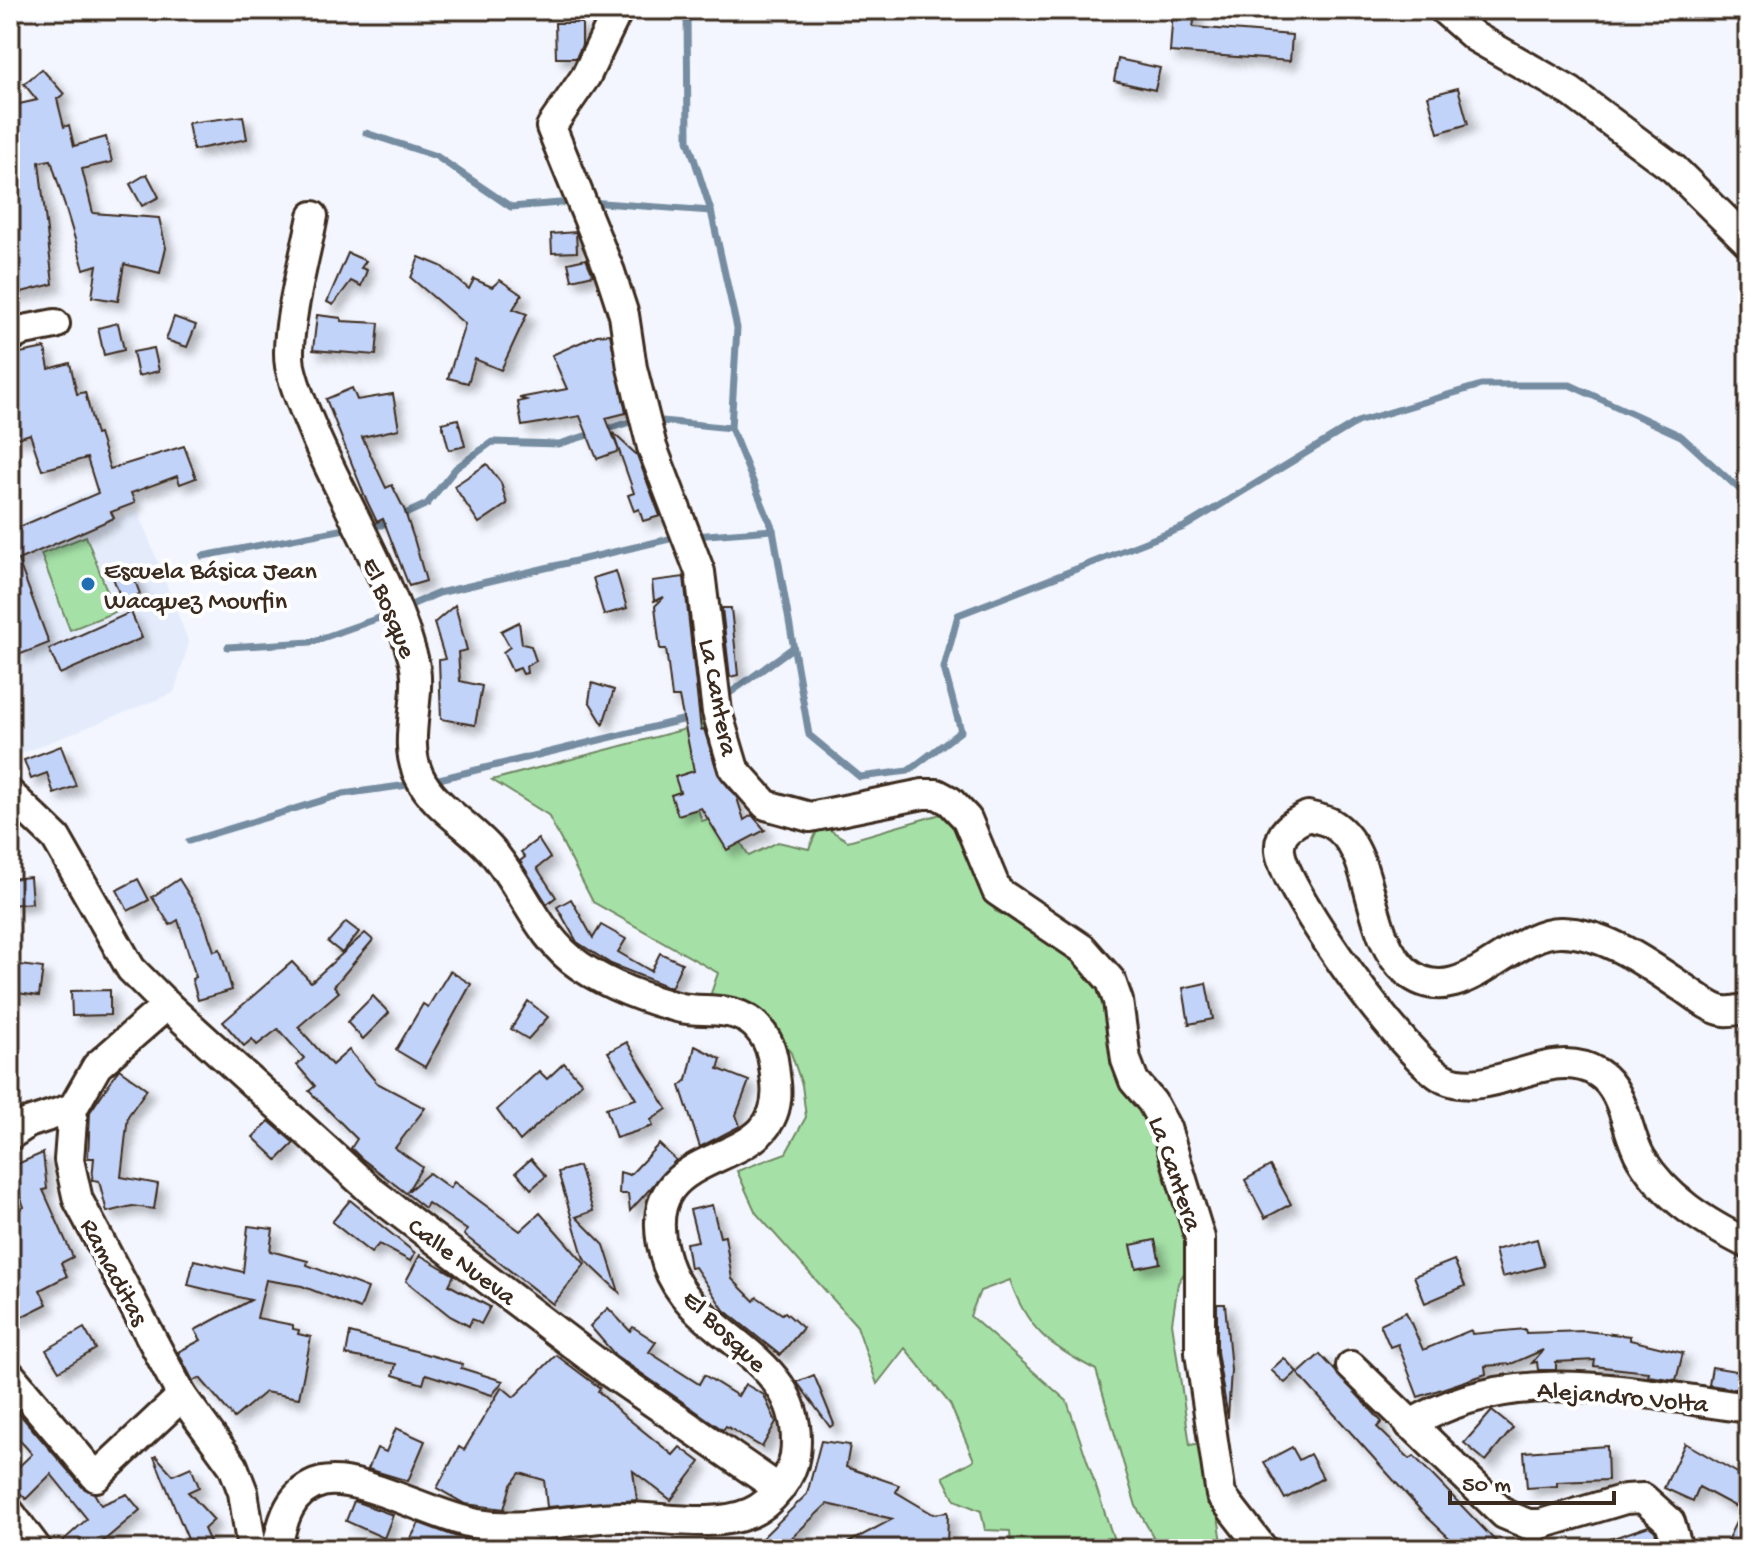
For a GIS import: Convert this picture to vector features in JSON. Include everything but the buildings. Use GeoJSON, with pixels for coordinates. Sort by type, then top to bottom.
{"type":"FeatureCollection","features":[{"type":"Feature","properties":{"kind":"street","name":"La Cantera"},"geometry":{"type":"LineString","coordinates":[[618,10],[586,76],[551,127],[615,286],[652,447],[700,572],[717,712],[734,769],[766,805],[810,817],[923,794],[937,794],[950,801],[967,819],[997,891],[1083,949],[1111,981],[1118,1001],[1126,1060],[1134,1081],[1152,1102],[1166,1128],[1200,1238],[1200,1353],[1221,1495],[1247,1533],[1263,1549]]}},
{"type":"Feature","properties":{"kind":"street"},"geometry":{"type":"LineString","coordinates":[[1444,10],[1475,37],[1571,92],[1674,169],[1748,242]]}},
{"type":"Feature","properties":{"kind":"street","name":"El Bosque"},"geometry":{"type":"LineString","coordinates":[[313,216],[289,362],[302,405],[398,616],[416,664],[412,735],[416,771],[430,794],[494,854],[553,944],[581,966],[619,986],[682,1008],[745,1017],[764,1035],[773,1055],[777,1098],[768,1124],[751,1142],[683,1174],[667,1189],[660,1210],[669,1269],[693,1305],[759,1359],[779,1385],[791,1413],[794,1461],[779,1489]]}},
{"type":"Feature","properties":{"kind":"street"},"geometry":{"type":"LineString","coordinates":[[10,337],[24,330],[55,324]]}},
{"type":"Feature","properties":{"kind":"street","name":"Calle Nueva"},"geometry":{"type":"LineString","coordinates":[[10,794],[56,838],[131,969],[375,1194],[612,1374],[779,1489]]}},
{"type":"Feature","properties":{"kind":"street"},"geometry":{"type":"LineString","coordinates":[[1748,1009],[1723,1011],[1613,945],[1582,933],[1557,931],[1521,945],[1489,967],[1458,980],[1429,983],[1407,971],[1386,945],[1352,843],[1331,823],[1308,816],[1290,825],[1283,836],[1279,849],[1292,885],[1324,938],[1415,1054],[1443,1078],[1477,1085],[1543,1068],[1578,1066],[1599,1073],[1615,1093],[1640,1156],[1676,1202],[1748,1244]]}},
{"type":"Feature","properties":{"kind":"street","name":"Ramaditas"},"geometry":{"type":"LineString","coordinates":[[167,1005],[97,1066],[73,1108],[69,1160],[78,1200],[182,1396],[233,1466],[243,1492],[252,1549]]}},
{"type":"Feature","properties":{"kind":"street"},"geometry":{"type":"LineString","coordinates":[[10,1135],[28,1123],[73,1108]]}},
{"type":"Feature","properties":{"kind":"street"},"geometry":{"type":"LineString","coordinates":[[1351,1366],[1504,1514],[1528,1524],[1541,1524],[1625,1499],[1643,1498],[1670,1522],[1678,1549]]}},
{"type":"Feature","properties":{"kind":"street"},"geometry":{"type":"LineString","coordinates":[[10,1375],[96,1477],[182,1396]]}},
{"type":"Feature","properties":{"kind":"street","name":"Alejandro Volta"},"geometry":{"type":"LineString","coordinates":[[1410,1425],[1438,1408],[1478,1394],[1543,1385],[1574,1386],[1748,1408]]}},
{"type":"Feature","properties":{"kind":"street"},"geometry":{"type":"LineString","coordinates":[[277,1549],[285,1514],[298,1493],[318,1482],[342,1479],[476,1524],[519,1527],[616,1517],[727,1520],[762,1507],[779,1489]]}},
{"type":"Feature","properties":{"kind":"street"},"geometry":{"type":"LineString","coordinates":[[10,1513],[37,1549]]}},
{"type":"Feature","properties":{"kind":"shaded area","name":"Escuela Básica Jean Wacquez Mourfin"},"geometry":{"type":"Polygon","coordinates":[[[101,487],[115,518],[138,511],[189,643],[174,693],[10,758],[10,669],[15,666],[10,652],[10,525],[101,487]]]}},
{"type":"Feature","properties":{"kind":"green space"},"geometry":{"type":"Polygon","coordinates":[[[86,536],[115,612],[70,630],[41,554],[86,536]]]}},
{"type":"Feature","properties":{"kind":"green space"},"geometry":{"type":"Polygon","coordinates":[[[705,719],[715,760],[695,769],[690,786],[702,821],[724,814],[749,856],[778,842],[809,849],[820,824],[848,841],[955,810],[983,852],[995,911],[1100,958],[1128,1065],[1197,1252],[1178,1283],[1172,1323],[1190,1445],[1207,1442],[1223,1549],[1160,1549],[1136,1506],[1096,1370],[1042,1335],[1024,1312],[1010,1280],[980,1291],[970,1316],[1067,1401],[1117,1549],[1011,1549],[1010,1531],[985,1530],[981,1511],[955,1500],[943,1477],[974,1460],[950,1404],[905,1348],[877,1384],[857,1326],[756,1213],[737,1171],[786,1153],[806,1117],[802,1085],[791,1053],[773,1026],[708,1002],[718,973],[593,902],[548,815],[492,780],[682,730],[705,719]]]}},
{"type":"Feature","properties":{"kind":"waterway"},"geometry":{"type":"LineString","coordinates":[[687,10],[688,140],[711,211],[737,328],[731,428],[773,530],[809,735],[860,777],[908,771],[961,731],[944,668],[958,615],[1184,527],[1357,422],[1481,385],[1570,385],[1681,436],[1748,497]]}},
{"type":"Feature","properties":{"kind":"waterway"},"geometry":{"type":"LineString","coordinates":[[366,133],[436,156],[511,207],[572,202]]}},
{"type":"Feature","properties":{"kind":"waterway"},"geometry":{"type":"LineString","coordinates":[[589,202],[711,211]]}},
{"type":"Feature","properties":{"kind":"waterway"},"geometry":{"type":"LineString","coordinates":[[366,526],[381,525],[427,504],[456,468],[492,442],[559,444],[640,419]]}},
{"type":"Feature","properties":{"kind":"waterway"},"geometry":{"type":"LineString","coordinates":[[652,420],[731,428]]}},
{"type":"Feature","properties":{"kind":"waterway"},"geometry":{"type":"LineString","coordinates":[[203,556],[350,528]]}},
{"type":"Feature","properties":{"kind":"waterway"},"geometry":{"type":"LineString","coordinates":[[694,536],[773,530]]}},
{"type":"Feature","properties":{"kind":"waterway"},"geometry":{"type":"LineString","coordinates":[[404,608],[439,593],[678,537]]}},
{"type":"Feature","properties":{"kind":"waterway"},"geometry":{"type":"LineString","coordinates":[[228,647],[311,642],[393,613]]}},
{"type":"Feature","properties":{"kind":"waterway"},"geometry":{"type":"LineString","coordinates":[[723,698],[791,649]]}},
{"type":"Feature","properties":{"kind":"waterway"},"geometry":{"type":"LineString","coordinates":[[431,781],[682,720],[708,706]]}},
{"type":"Feature","properties":{"kind":"waterway"},"geometry":{"type":"LineString","coordinates":[[189,841],[343,794],[415,784]]}},
{"type":"Feature","properties":{"kind":"place","name":"Escuela Básica Jean Wacquez Mourfin"},"geometry":{"type":"Point","coordinates":[88,584]}}]}
